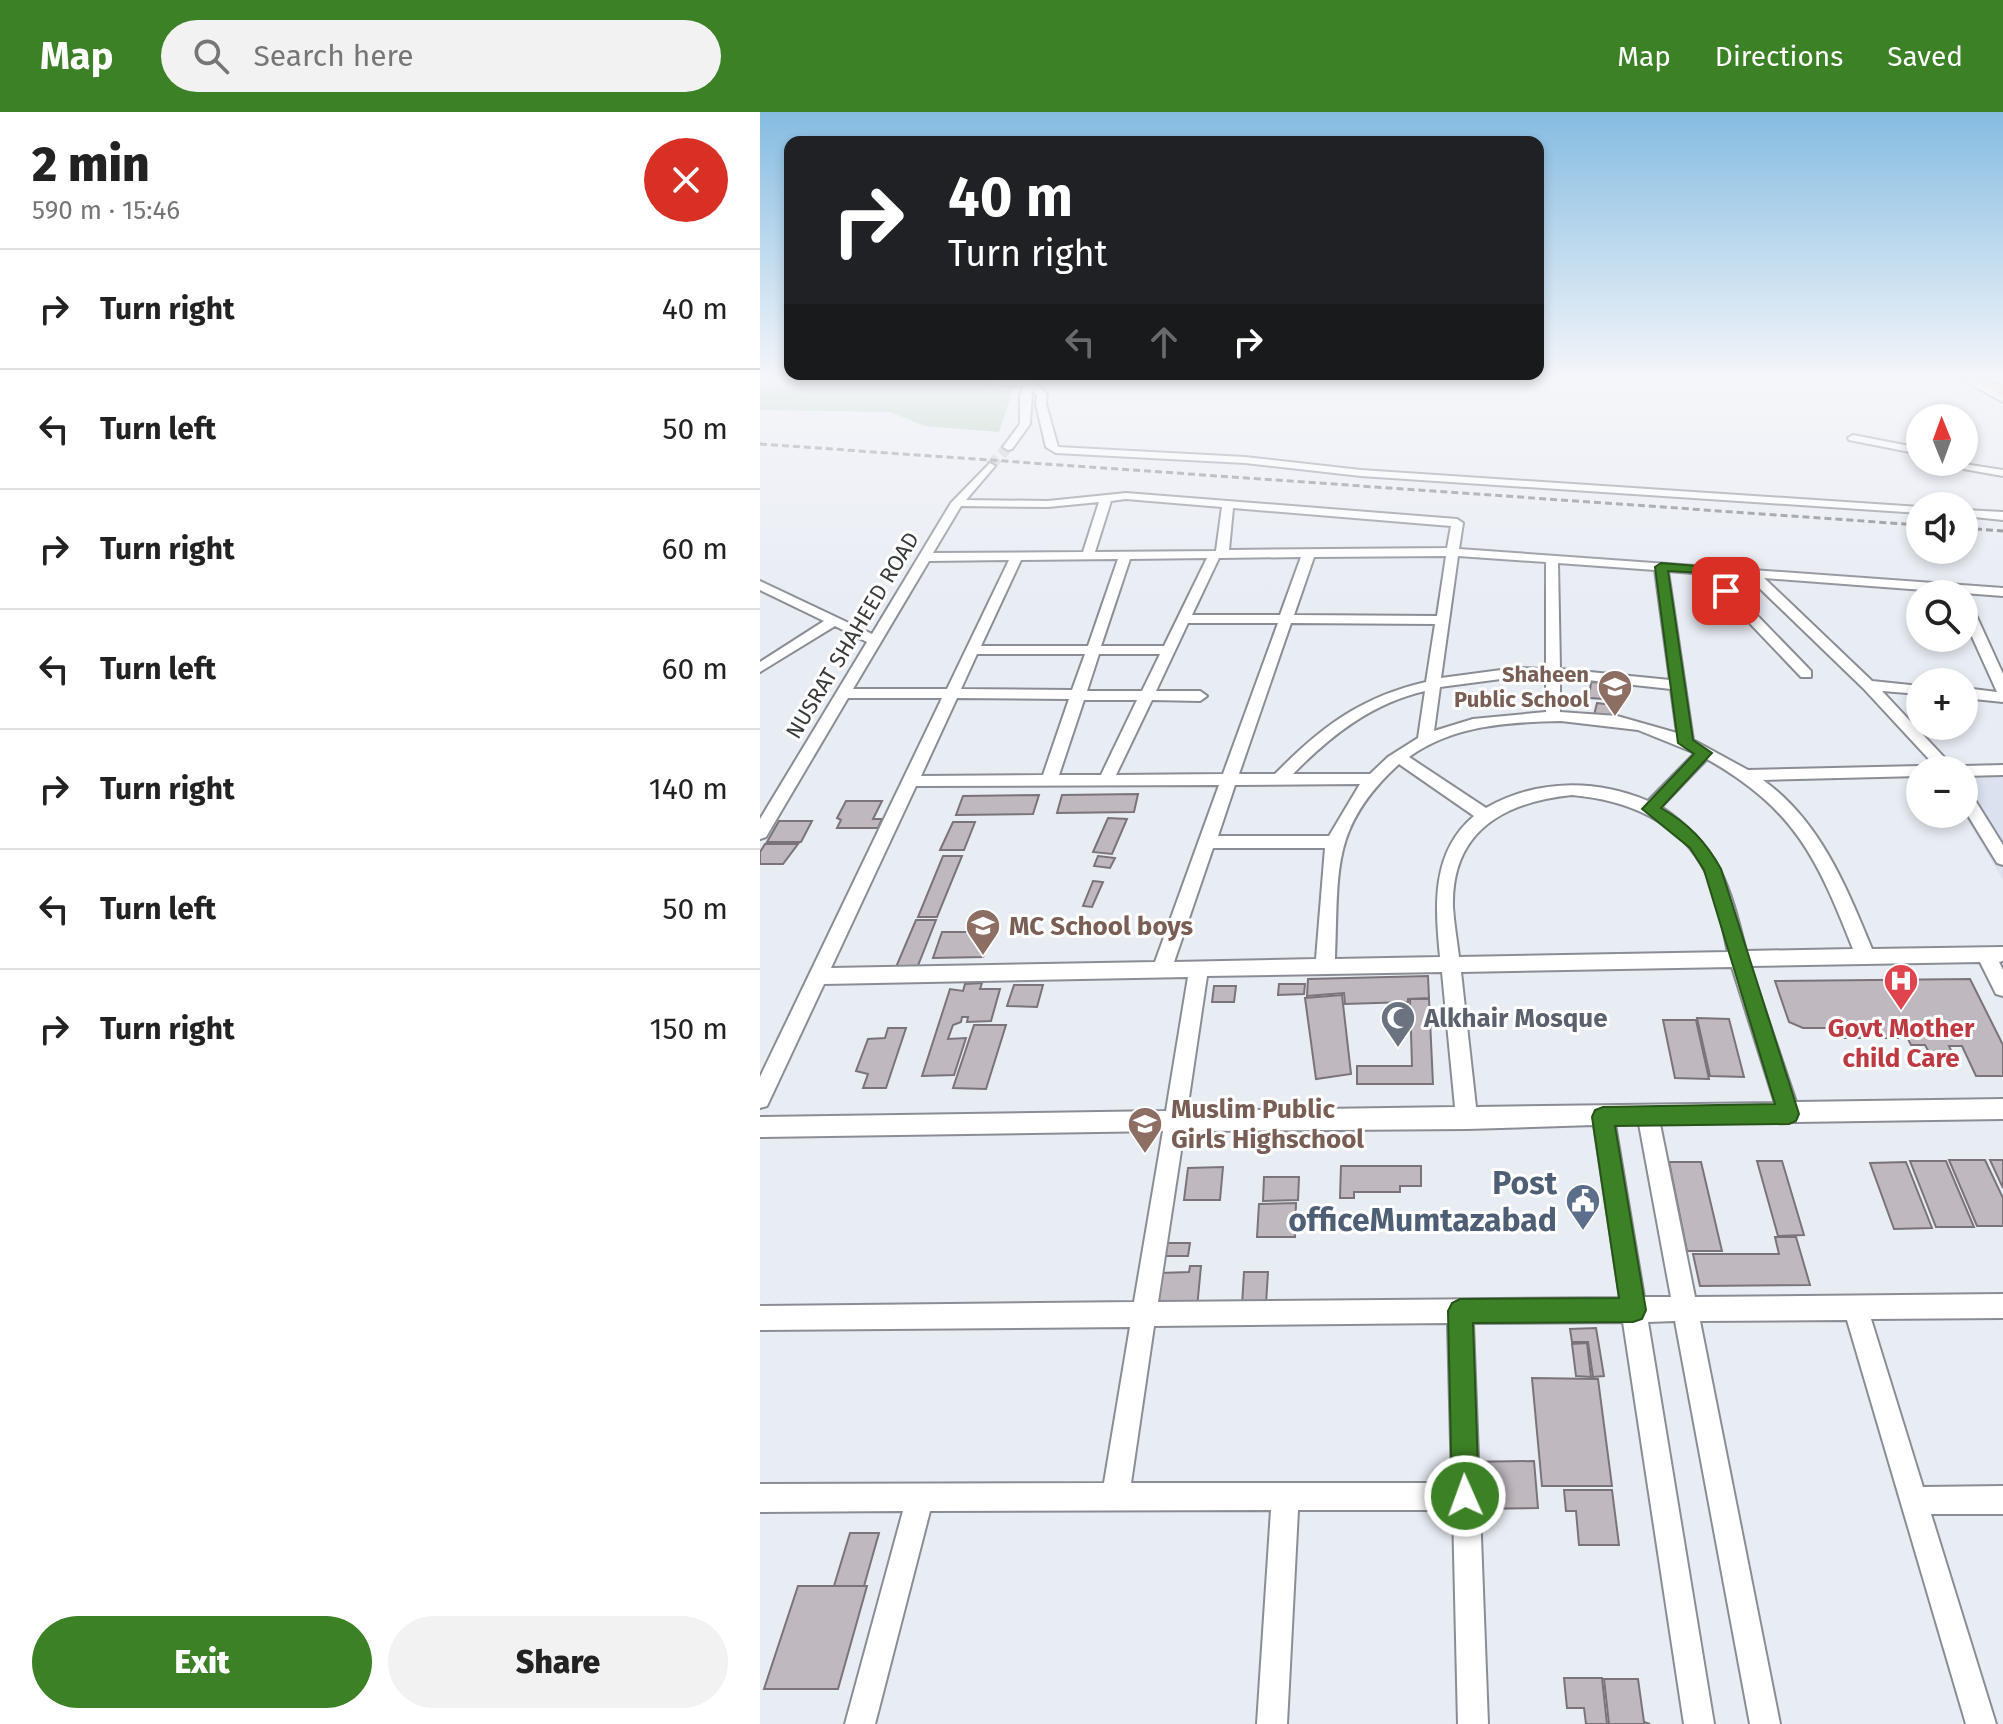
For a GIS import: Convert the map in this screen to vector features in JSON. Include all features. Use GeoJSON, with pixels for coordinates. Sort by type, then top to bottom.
{"type":"FeatureCollection","features":[{"type":"Feature","properties":{"kind":"street"},"geometry":{"type":"LineString","coordinates":[[1155,455],[1245,460],[1361,473],[1906,509]]}},
{"type":"Feature","properties":{"kind":"street","name":"NUSRAT SHAHEED ROAD"},"geometry":{"type":"LineString","coordinates":[[760,833],[957,503],[990,466]]}},
{"type":"Feature","properties":{"kind":"street"},"geometry":{"type":"LineString","coordinates":[[1978,469],[2003,473]]}},
{"type":"Feature","properties":{"kind":"street"},"geometry":{"type":"LineString","coordinates":[[957,503],[1048,504],[1107,496],[1455,522],[1458,524],[1455,552],[1441,620],[1425,739]]}},
{"type":"Feature","properties":{"kind":"street"},"geometry":{"type":"LineString","coordinates":[[1088,555],[1107,496]]}},
{"type":"Feature","properties":{"kind":"street"},"geometry":{"type":"LineString","coordinates":[[1106,780],[1183,619],[1218,554],[1228,504]]}},
{"type":"Feature","properties":{"kind":"street"},"geometry":{"type":"LineString","coordinates":[[1978,514],[2003,516]]}},
{"type":"Feature","properties":{"kind":"street"},"geometry":{"type":"LineString","coordinates":[[925,557],[1455,552],[1906,587]]}},
{"type":"Feature","properties":{"kind":"street"},"geometry":{"type":"LineString","coordinates":[[1162,970],[1309,553]]}},
{"type":"Feature","properties":{"kind":"street"},"geometry":{"type":"LineString","coordinates":[[1049,781],[1125,555]]}},
{"type":"Feature","properties":{"kind":"street"},"geometry":{"type":"LineString","coordinates":[[760,1099],[1017,556]]}},
{"type":"Feature","properties":{"kind":"street"},"geometry":{"type":"LineString","coordinates":[[1552,558],[1553,716]]}},
{"type":"Feature","properties":{"kind":"street"},"geometry":{"type":"LineString","coordinates":[[1661,567],[1686,743]]}},
{"type":"Feature","properties":{"kind":"street"},"geometry":{"type":"LineString","coordinates":[[1706,570],[1806,674]]}},
{"type":"Feature","properties":{"kind":"street"},"geometry":{"type":"LineString","coordinates":[[1751,573],[1868,685],[1935,756]]}},
{"type":"Feature","properties":{"kind":"street"},"geometry":{"type":"LineString","coordinates":[[760,585],[875,641]]}},
{"type":"Feature","properties":{"kind":"street"},"geometry":{"type":"LineString","coordinates":[[1978,592],[2003,592]]}},
{"type":"Feature","properties":{"kind":"street"},"geometry":{"type":"LineString","coordinates":[[1183,619],[1441,620]]}},
{"type":"Feature","properties":{"kind":"street"},"geometry":{"type":"LineString","coordinates":[[760,668],[834,621]]}},
{"type":"Feature","properties":{"kind":"street"},"geometry":{"type":"LineString","coordinates":[[1978,635],[2003,690]]}},
{"type":"Feature","properties":{"kind":"street"},"geometry":{"type":"LineString","coordinates":[[973,650],[1169,650]]}},
{"type":"Feature","properties":{"kind":"street"},"geometry":{"type":"LineString","coordinates":[[1279,779],[1300,755],[1351,718],[1375,704],[1431,684],[1487,674],[1552,670],[1678,686]]}},
{"type":"Feature","properties":{"kind":"street"},"geometry":{"type":"LineString","coordinates":[[1868,685],[1906,689]]}},
{"type":"Feature","properties":{"kind":"street"},"geometry":{"type":"LineString","coordinates":[[843,693],[1200,696]]}},
{"type":"Feature","properties":{"kind":"street"},"geometry":{"type":"LineString","coordinates":[[1978,694],[2003,697]]}},
{"type":"Feature","properties":{"kind":"street"},"geometry":{"type":"LineString","coordinates":[[1325,967],[1328,887],[1334,842],[1373,779],[1425,739],[1477,725],[1553,716],[1624,722],[1686,743],[1745,775],[1778,800],[1803,828],[1838,890],[1866,958]]}},
{"type":"Feature","properties":{"kind":"street"},"geometry":{"type":"LineString","coordinates":[[1650,809],[1704,753]]}},
{"type":"Feature","properties":{"kind":"street"},"geometry":{"type":"LineString","coordinates":[[1399,757],[1484,815]]}},
{"type":"Feature","properties":{"kind":"street"},"geometry":{"type":"LineString","coordinates":[[1978,771],[2003,770]]}},
{"type":"Feature","properties":{"kind":"street"},"geometry":{"type":"LineString","coordinates":[[1745,775],[1906,771]]}},
{"type":"Feature","properties":{"kind":"street"},"geometry":{"type":"LineString","coordinates":[[910,781],[1373,779]]}},
{"type":"Feature","properties":{"kind":"street"},"geometry":{"type":"LineString","coordinates":[[1467,1119],[1444,906],[1447,874],[1454,849],[1484,815],[1526,797],[1567,790],[1613,794],[1650,809],[1672,822],[1696,844],[1713,869],[1729,913],[1739,959],[1789,1114]]}},
{"type":"Feature","properties":{"kind":"street"},"geometry":{"type":"LineString","coordinates":[[1978,819],[2003,859]]}},
{"type":"Feature","properties":{"kind":"street"},"geometry":{"type":"LineString","coordinates":[[1207,842],[1334,842]]}},
{"type":"Feature","properties":{"kind":"street"},"geometry":{"type":"LineString","coordinates":[[818,976],[1994,954],[2003,988]]}},
{"type":"Feature","properties":{"kind":"street"},"geometry":{"type":"LineString","coordinates":[[1115,1498],[1199,969]]}},
{"type":"Feature","properties":{"kind":"street"},"geometry":{"type":"LineString","coordinates":[[760,1127],[2003,1109]]}},
{"type":"Feature","properties":{"kind":"street"},"geometry":{"type":"LineString","coordinates":[[1648,1116],[1765,1724]]}},
{"type":"Feature","properties":{"kind":"street"},"geometry":{"type":"LineString","coordinates":[[1603,1117],[1699,1724]]}},
{"type":"Feature","properties":{"kind":"street"},"geometry":{"type":"LineString","coordinates":[[760,1318],[2003,1306]]}},
{"type":"Feature","properties":{"kind":"street"},"geometry":{"type":"LineString","coordinates":[[1855,1307],[1981,1724]]}},
{"type":"Feature","properties":{"kind":"street"},"geometry":{"type":"LineString","coordinates":[[1460,1311],[1473,1724]]}},
{"type":"Feature","properties":{"kind":"street"},"geometry":{"type":"LineString","coordinates":[[760,1498],[1465,1496]]}},
{"type":"Feature","properties":{"kind":"street"},"geometry":{"type":"LineString","coordinates":[[1272,1724],[1285,1497]]}},
{"type":"Feature","properties":{"kind":"street"},"geometry":{"type":"LineString","coordinates":[[860,1724],[920,1498]]}},
{"type":"Feature","properties":{"kind":"street"},"geometry":{"type":"LineString","coordinates":[[1914,1501],[2003,1500]]}},
{"type":"Feature","properties":{"kind":"shaded area"},"geometry":{"type":"Polygon","coordinates":[[[1978,776],[2003,776],[2003,880],[1972,828],[1978,828],[1978,776]]]}},
{"type":"Feature","properties":{"kind":"building"},"geometry":{"type":"Polygon","coordinates":[[[1591,682],[1605,683],[1604,699],[1589,698],[1591,682]]]}},
{"type":"Feature","properties":{"kind":"building"},"geometry":{"type":"Polygon","coordinates":[[[1597,703],[1613,705],[1610,722],[1593,719],[1597,703]]]}},
{"type":"Feature","properties":{"kind":"building"},"geometry":{"type":"Polygon","coordinates":[[[1138,794],[1134,812],[1057,813],[1062,795],[1138,794]]]}},
{"type":"Feature","properties":{"kind":"building"},"geometry":{"type":"Polygon","coordinates":[[[1039,795],[1033,814],[956,815],[963,796],[1039,795]]]}},
{"type":"Feature","properties":{"kind":"building"},"geometry":{"type":"Polygon","coordinates":[[[846,801],[882,801],[873,819],[882,819],[878,828],[837,828],[841,820],[837,818],[846,801]]]}},
{"type":"Feature","properties":{"kind":"building"},"geometry":{"type":"Polygon","coordinates":[[[1108,818],[1127,819],[1112,854],[1093,852],[1108,818]]]}},
{"type":"Feature","properties":{"kind":"building"},"geometry":{"type":"Polygon","coordinates":[[[779,821],[812,821],[801,842],[767,842],[779,821]]]}},
{"type":"Feature","properties":{"kind":"building"},"geometry":{"type":"Polygon","coordinates":[[[953,822],[975,822],[964,850],[940,850],[953,822]]]}},
{"type":"Feature","properties":{"kind":"building"},"geometry":{"type":"Polygon","coordinates":[[[765,844],[798,844],[783,864],[760,864],[760,852],[765,844]]]}},
{"type":"Feature","properties":{"kind":"building"},"geometry":{"type":"Polygon","coordinates":[[[943,856],[962,856],[937,917],[918,917],[943,856]]]}},
{"type":"Feature","properties":{"kind":"building"},"geometry":{"type":"Polygon","coordinates":[[[1098,856],[1115,858],[1110,868],[1094,866],[1098,856]]]}},
{"type":"Feature","properties":{"kind":"building"},"geometry":{"type":"Polygon","coordinates":[[[1093,881],[1103,882],[1092,907],[1083,906],[1093,881]]]}},
{"type":"Feature","properties":{"kind":"building"},"geometry":{"type":"Polygon","coordinates":[[[916,920],[936,920],[917,968],[896,967],[916,920]]]}},
{"type":"Feature","properties":{"kind":"building"},"geometry":{"type":"Polygon","coordinates":[[[942,932],[991,932],[983,957],[933,958],[942,932]]]}},
{"type":"Feature","properties":{"kind":"building"},"geometry":{"type":"Polygon","coordinates":[[[1428,976],[1429,998],[1408,999],[1408,1002],[1345,1004],[1344,993],[1307,996],[1308,979],[1428,976]]]}},
{"type":"Feature","properties":{"kind":"building"},"geometry":{"type":"Polygon","coordinates":[[[1970,979],[2003,1045],[2003,1076],[1976,1076],[1962,1046],[1949,1046],[1953,1055],[1950,1058],[1937,1057],[1930,1054],[1925,1045],[1911,1045],[1904,1031],[1899,1031],[1898,1038],[1884,1038],[1876,1032],[1858,1032],[1861,1038],[1837,1038],[1832,1028],[1803,1028],[1789,1022],[1775,981],[1970,979]]]}},
{"type":"Feature","properties":{"kind":"building"},"geometry":{"type":"Polygon","coordinates":[[[982,983],[980,989],[1000,989],[991,1021],[967,1022],[968,1017],[962,1017],[961,1022],[953,1025],[948,1039],[966,1038],[954,1075],[922,1076],[950,989],[963,991],[965,984],[982,983]]]}},
{"type":"Feature","properties":{"kind":"building"},"geometry":{"type":"Polygon","coordinates":[[[1279,984],[1305,984],[1304,994],[1278,995],[1279,984]]]}},
{"type":"Feature","properties":{"kind":"building"},"geometry":{"type":"Polygon","coordinates":[[[1014,985],[1043,985],[1037,1007],[1007,1006],[1014,985]]]}},
{"type":"Feature","properties":{"kind":"building"},"geometry":{"type":"Polygon","coordinates":[[[1214,986],[1236,986],[1234,1002],[1212,1002],[1214,986]]]}},
{"type":"Feature","properties":{"kind":"building"},"geometry":{"type":"Polygon","coordinates":[[[1342,995],[1351,1074],[1316,1079],[1305,998],[1342,995]]]}},
{"type":"Feature","properties":{"kind":"building"},"geometry":{"type":"Polygon","coordinates":[[[1410,999],[1429,999],[1433,1084],[1357,1084],[1357,1066],[1412,1066],[1410,999]]]}},
{"type":"Feature","properties":{"kind":"building"},"geometry":{"type":"Polygon","coordinates":[[[1697,1018],[1729,1019],[1744,1077],[1710,1076],[1697,1018]]]}},
{"type":"Feature","properties":{"kind":"building"},"geometry":{"type":"Polygon","coordinates":[[[1663,1020],[1696,1020],[1709,1079],[1675,1078],[1663,1020]]]}},
{"type":"Feature","properties":{"kind":"building"},"geometry":{"type":"Polygon","coordinates":[[[974,1025],[1006,1025],[986,1089],[953,1088],[974,1025]]]}},
{"type":"Feature","properties":{"kind":"building"},"geometry":{"type":"Polygon","coordinates":[[[888,1028],[906,1028],[886,1088],[863,1088],[868,1074],[856,1071],[868,1039],[885,1038],[888,1028]]]}},
{"type":"Feature","properties":{"kind":"building"},"geometry":{"type":"Polygon","coordinates":[[[1949,1160],[1985,1160],[2003,1198],[2003,1226],[1977,1226],[1949,1160]]]}},
{"type":"Feature","properties":{"kind":"building"},"geometry":{"type":"Polygon","coordinates":[[[1990,1160],[2003,1160],[2003,1188],[1990,1160]]]}},
{"type":"Feature","properties":{"kind":"building"},"geometry":{"type":"Polygon","coordinates":[[[1757,1161],[1782,1161],[1804,1235],[1778,1236],[1757,1161]]]}},
{"type":"Feature","properties":{"kind":"building"},"geometry":{"type":"Polygon","coordinates":[[[1910,1161],[1946,1161],[1974,1227],[1936,1227],[1910,1161]]]}},
{"type":"Feature","properties":{"kind":"building"},"geometry":{"type":"Polygon","coordinates":[[[1669,1162],[1701,1162],[1722,1251],[1687,1251],[1669,1162]]]}},
{"type":"Feature","properties":{"kind":"building"},"geometry":{"type":"Polygon","coordinates":[[[1906,1162],[1932,1228],[1894,1229],[1870,1163],[1906,1162]]]}},
{"type":"Feature","properties":{"kind":"building"},"geometry":{"type":"Polygon","coordinates":[[[1341,1166],[1421,1166],[1421,1186],[1400,1186],[1400,1192],[1354,1192],[1354,1198],[1340,1198],[1341,1166]]]}},
{"type":"Feature","properties":{"kind":"building"},"geometry":{"type":"Polygon","coordinates":[[[1223,1167],[1220,1200],[1184,1200],[1188,1168],[1223,1167]]]}},
{"type":"Feature","properties":{"kind":"building"},"geometry":{"type":"Polygon","coordinates":[[[1264,1177],[1299,1177],[1298,1200],[1263,1201],[1264,1177]]]}},
{"type":"Feature","properties":{"kind":"building"},"geometry":{"type":"Polygon","coordinates":[[[1296,1203],[1295,1237],[1257,1237],[1259,1204],[1296,1203]]]}},
{"type":"Feature","properties":{"kind":"building"},"geometry":{"type":"Polygon","coordinates":[[[1775,1237],[1796,1237],[1810,1285],[1700,1286],[1693,1254],[1779,1254],[1775,1237]]]}},
{"type":"Feature","properties":{"kind":"building"},"geometry":{"type":"Polygon","coordinates":[[[1166,1243],[1190,1243],[1188,1256],[1164,1256],[1166,1243]]]}},
{"type":"Feature","properties":{"kind":"building"},"geometry":{"type":"Polygon","coordinates":[[[1190,1266],[1201,1266],[1197,1308],[1156,1308],[1160,1273],[1189,1272],[1190,1266]]]}},
{"type":"Feature","properties":{"kind":"building"},"geometry":{"type":"Polygon","coordinates":[[[1244,1272],[1268,1272],[1266,1304],[1242,1305],[1244,1272]]]}},
{"type":"Feature","properties":{"kind":"building"},"geometry":{"type":"Polygon","coordinates":[[[1596,1328],[1604,1376],[1593,1377],[1588,1342],[1572,1342],[1570,1329],[1596,1328]]]}},
{"type":"Feature","properties":{"kind":"building"},"geometry":{"type":"Polygon","coordinates":[[[1587,1343],[1591,1377],[1576,1376],[1572,1344],[1587,1343]]]}},
{"type":"Feature","properties":{"kind":"building"},"geometry":{"type":"Polygon","coordinates":[[[1532,1378],[1598,1379],[1612,1486],[1542,1486],[1532,1378]]]}},
{"type":"Feature","properties":{"kind":"building"},"geometry":{"type":"Polygon","coordinates":[[[1534,1461],[1538,1508],[1462,1509],[1460,1462],[1534,1461]]]}},
{"type":"Feature","properties":{"kind":"building"},"geometry":{"type":"Polygon","coordinates":[[[1564,1490],[1612,1490],[1619,1545],[1579,1545],[1576,1511],[1566,1511],[1564,1490]]]}},
{"type":"Feature","properties":{"kind":"building"},"geometry":{"type":"Polygon","coordinates":[[[850,1533],[879,1533],[864,1586],[834,1586],[850,1533]]]}},
{"type":"Feature","properties":{"kind":"building"},"geometry":{"type":"Polygon","coordinates":[[[798,1586],[867,1586],[838,1689],[764,1689],[798,1586]]]}},
{"type":"Feature","properties":{"kind":"building"},"geometry":{"type":"Polygon","coordinates":[[[1564,1678],[1602,1678],[1607,1724],[1586,1724],[1584,1708],[1567,1708],[1564,1678]]]}},
{"type":"Feature","properties":{"kind":"building"},"geometry":{"type":"Polygon","coordinates":[[[1604,1679],[1638,1679],[1644,1722],[1650,1724],[1609,1724],[1604,1679]]]}},
{"type":"Feature","properties":{"kind":"tunnel"},"geometry":{"type":"LineString","coordinates":[[990,466],[1000,455]]}},
{"type":"Feature","properties":{"kind":"railway"},"geometry":{"type":"LineString","coordinates":[[921,455],[1906,524]]}},
{"type":"Feature","properties":{"kind":"railway"},"geometry":{"type":"LineString","coordinates":[[1978,529],[2003,531]]}},
{"type":"Feature","properties":{"kind":"place","name":"Shaheen Public School"},"geometry":{"type":"Point","coordinates":[1615,718]}},
{"type":"Feature","properties":{"kind":"place","name":"MC School boys"},"geometry":{"type":"Point","coordinates":[983,957]}},
{"type":"Feature","properties":{"kind":"place","name":"Govt Mother child Care"},"geometry":{"type":"Point","coordinates":[1901,1012]}},
{"type":"Feature","properties":{"kind":"place","name":"Alkhair Mosque"},"geometry":{"type":"Point","coordinates":[1398,1049]}},
{"type":"Feature","properties":{"kind":"place","name":"Muslim Public Girls Highschool"},"geometry":{"type":"Point","coordinates":[1145,1155]}},
{"type":"Feature","properties":{"kind":"place","name":"Post officeMumtazabad"},"geometry":{"type":"Point","coordinates":[1583,1232]}},
{"type":"Feature","properties":{"kind":"route"},"geometry":{"type":"LineString","coordinates":[[1465,1496],[1460,1311],[1633,1310],[1603,1117],[1789,1114],[1713,869],[1696,844],[1672,822],[1650,809],[1704,753],[1686,743],[1661,567],[1706,570],[1726,591]]}}]}
